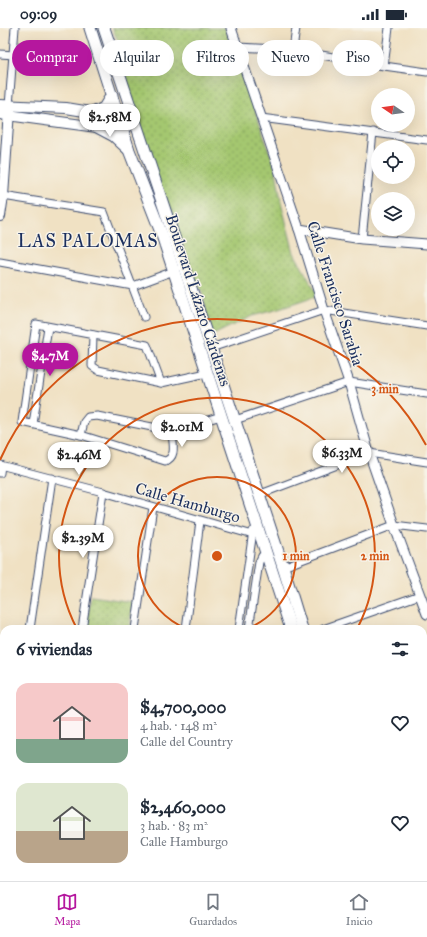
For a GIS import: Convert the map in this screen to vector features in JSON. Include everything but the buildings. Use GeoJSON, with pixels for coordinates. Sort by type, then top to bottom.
{"type":"FeatureCollection","features":[{"type":"Feature","properties":{"kind":"main road","name":"Boulevard Lázaro Cárdenas"},"geometry":{"type":"LineString","coordinates":[[90,28],[129,150],[174,270],[290,625]]}},
{"type":"Feature","properties":{"kind":"main road","name":"Boulevard Lázaro Cárdenas"},"geometry":{"type":"LineString","coordinates":[[104,28],[235,420],[301,625]]}},
{"type":"Feature","properties":{"kind":"main road"},"geometry":{"type":"LineString","coordinates":[[95,112],[104,108],[112,96]]}},
{"type":"Feature","properties":{"kind":"main road"},"geometry":{"type":"LineString","coordinates":[[3,109],[66,108],[119,115],[132,112]]}},
{"type":"Feature","properties":{"kind":"main road"},"geometry":{"type":"LineString","coordinates":[[3,109],[97,127],[122,127],[136,124]]}},
{"type":"Feature","properties":{"kind":"main road"},"geometry":{"type":"LineString","coordinates":[[0,216],[3,196],[3,109]]}},
{"type":"Feature","properties":{"kind":"main road"},"geometry":{"type":"LineString","coordinates":[[97,127],[114,136],[129,150]]}},
{"type":"Feature","properties":{"kind":"street"},"geometry":{"type":"LineString","coordinates":[[15,28],[15,40]]}},
{"type":"Feature","properties":{"kind":"street","name":"Calle Francisco Sarabia"},"geometry":{"type":"LineString","coordinates":[[232,28],[236,40]]}},
{"type":"Feature","properties":{"kind":"street"},"geometry":{"type":"LineString","coordinates":[[294,40],[296,28]]}},
{"type":"Feature","properties":{"kind":"street"},"geometry":{"type":"LineString","coordinates":[[389,28],[384,66],[427,72]]}},
{"type":"Feature","properties":{"kind":"street"},"geometry":{"type":"LineString","coordinates":[[0,54],[12,55]]}},
{"type":"Feature","properties":{"kind":"street"},"geometry":{"type":"LineString","coordinates":[[3,109],[12,65]]}},
{"type":"Feature","properties":{"kind":"street","name":"Calle Francisco Sarabia"},"geometry":{"type":"LineString","coordinates":[[247,76],[349,382],[369,453],[427,614]]}},
{"type":"Feature","properties":{"kind":"street"},"geometry":{"type":"LineString","coordinates":[[261,118],[371,132]]}},
{"type":"Feature","properties":{"kind":"street"},"geometry":{"type":"LineString","coordinates":[[362,239],[373,132],[427,140]]}},
{"type":"Feature","properties":{"kind":"street"},"geometry":{"type":"LineString","coordinates":[[3,196],[104,212],[144,317]]}},
{"type":"Feature","properties":{"kind":"street"},"geometry":{"type":"LineString","coordinates":[[299,229],[362,239],[427,244]]}},
{"type":"Feature","properties":{"kind":"street"},"geometry":{"type":"LineString","coordinates":[[0,262],[132,286],[174,270]]}},
{"type":"Feature","properties":{"kind":"street"},"geometry":{"type":"LineString","coordinates":[[211,348],[324,310],[427,326]]}},
{"type":"Feature","properties":{"kind":"street"},"geometry":{"type":"LineString","coordinates":[[161,383],[147,345],[36,324],[22,422],[81,435],[165,461],[173,456],[172,431]]}},
{"type":"Feature","properties":{"kind":"street"},"geometry":{"type":"LineString","coordinates":[[34,424],[48,327]]}},
{"type":"Feature","properties":{"kind":"street"},"geometry":{"type":"LineString","coordinates":[[93,335],[92,366],[94,369],[161,383],[207,373]]}},
{"type":"Feature","properties":{"kind":"street"},"geometry":{"type":"LineString","coordinates":[[235,420],[349,382],[427,394]]}},
{"type":"Feature","properties":{"kind":"street"},"geometry":{"type":"LineString","coordinates":[[81,435],[84,422],[88,417],[97,416],[172,431],[221,416]]}},
{"type":"Feature","properties":{"kind":"street"},"geometry":{"type":"LineString","coordinates":[[258,495],[369,453],[427,462]]}},
{"type":"Feature","properties":{"kind":"street"},"geometry":{"type":"LineString","coordinates":[[0,473],[1,465]]}},
{"type":"Feature","properties":{"kind":"street","name":"Calle Hamburgo"},"geometry":{"type":"LineString","coordinates":[[1,465],[103,492],[253,535]]}},
{"type":"Feature","properties":{"kind":"street"},"geometry":{"type":"LineString","coordinates":[[31,625],[52,478]]}},
{"type":"Feature","properties":{"kind":"street"},"geometry":{"type":"LineString","coordinates":[[83,625],[103,492]]}},
{"type":"Feature","properties":{"kind":"street"},"geometry":{"type":"LineString","coordinates":[[135,625],[153,507]]}},
{"type":"Feature","properties":{"kind":"street"},"geometry":{"type":"LineString","coordinates":[[239,625],[255,517]]}},
{"type":"Feature","properties":{"kind":"street"},"geometry":{"type":"LineString","coordinates":[[187,625],[200,521]]}},
{"type":"Feature","properties":{"kind":"street"},"geometry":{"type":"LineString","coordinates":[[282,567],[394,525],[427,529]]}},
{"type":"Feature","properties":{"kind":"street"},"geometry":{"type":"LineString","coordinates":[[250,625],[259,562],[262,556],[267,554]]}},
{"type":"Feature","properties":{"kind":"street"},"geometry":{"type":"LineString","coordinates":[[334,625],[420,595]]}},
{"type":"Feature","properties":{"kind":"green space"},"geometry":{"type":"Polygon","coordinates":[[[112,28],[225,28],[230,40],[182,40],[182,76],[244,76],[276,171],[282,206],[294,253],[318,296],[252,316],[211,336],[203,295],[181,248],[132,106],[127,76],[174,76],[174,40],[117,40],[112,28]]]}},
{"type":"Feature","properties":{"kind":"green space"},"geometry":{"type":"Polygon","coordinates":[[[91,596],[133,602],[130,625],[87,625],[91,596]]]}},
{"type":"Feature","properties":{"kind":"district","name":"LAS PALOMAS"},"geometry":{"type":"Point","coordinates":[88,241]}}]}
